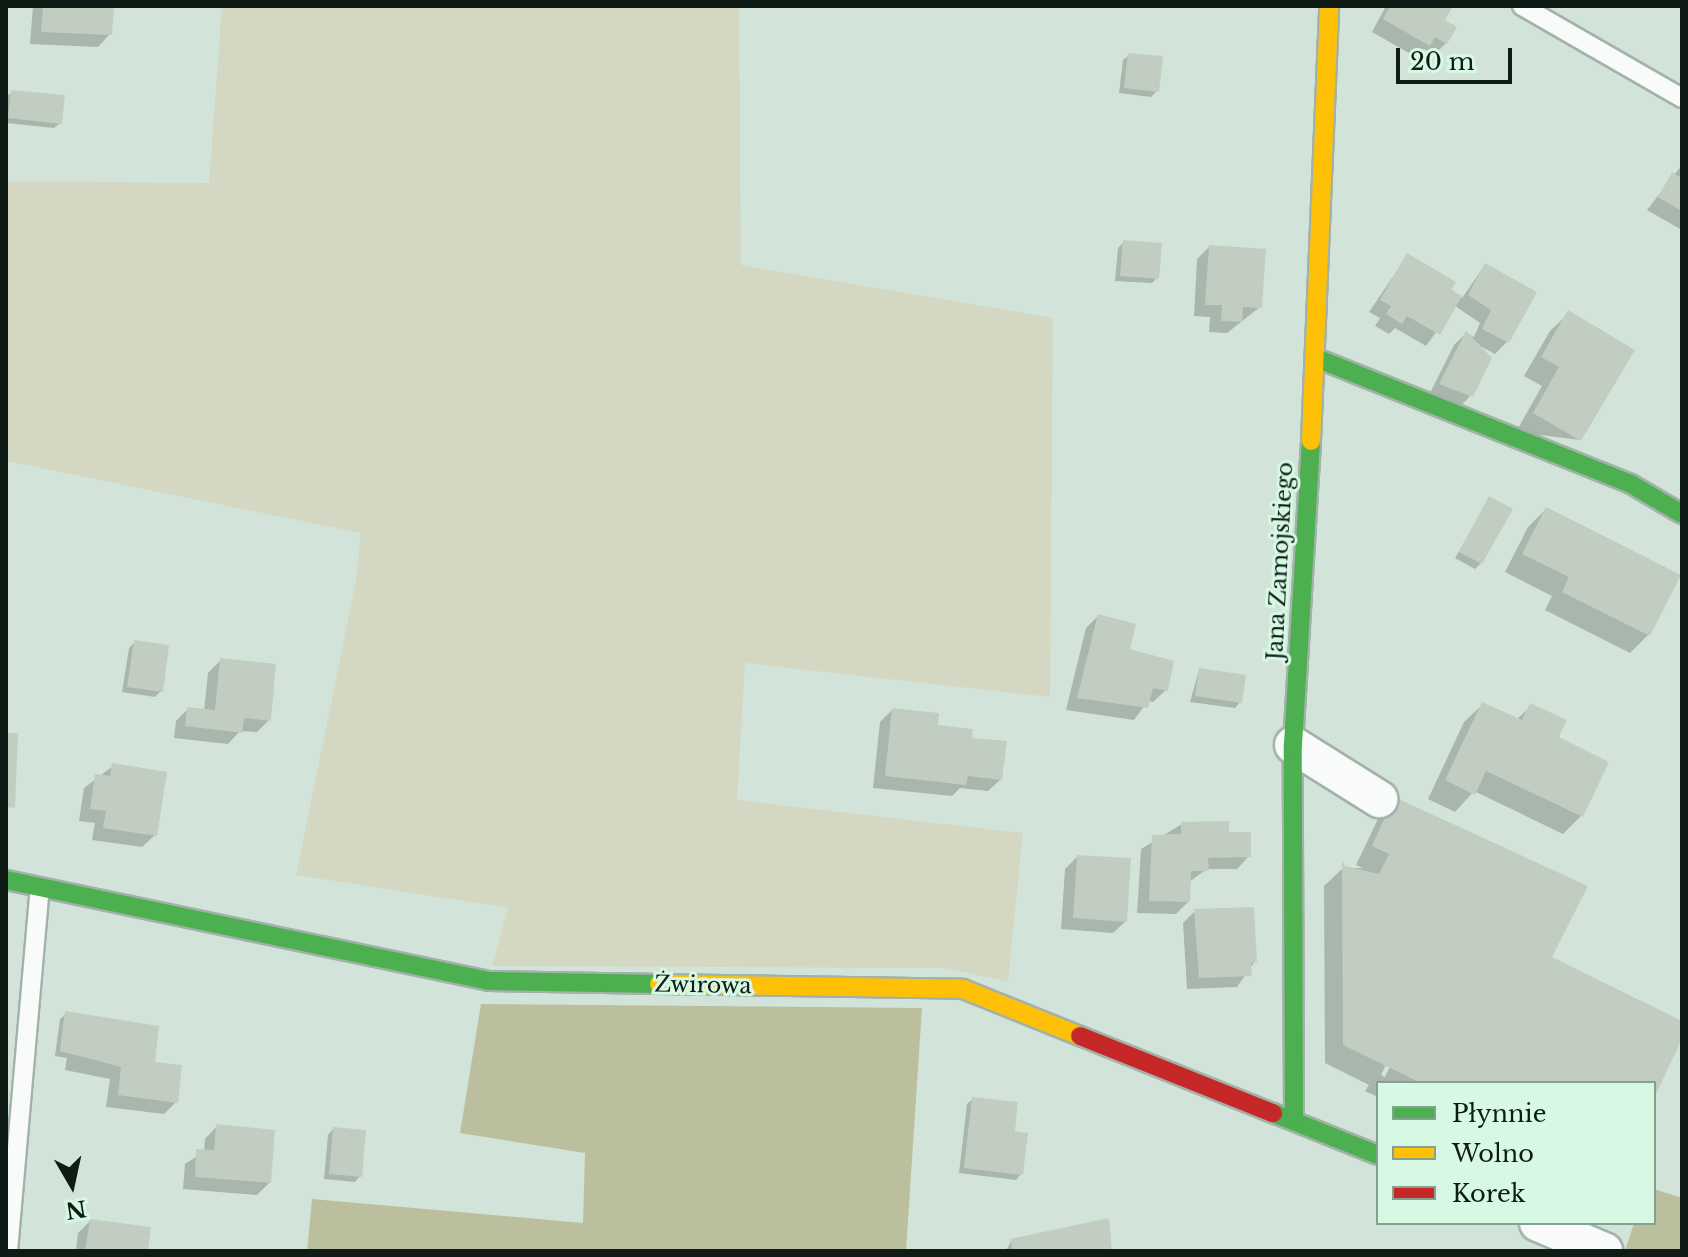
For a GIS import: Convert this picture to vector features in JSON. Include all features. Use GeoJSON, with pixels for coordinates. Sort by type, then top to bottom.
{"type":"FeatureCollection","features":[{"type":"Feature","properties":{"kind":"street","name":"Jana Zamojskiego"},"geometry":{"type":"LineString","coordinates":[[1294,1119],[1293,745],[1316,358],[1329,6]]}},
{"type":"Feature","properties":{"kind":"street"},"geometry":{"type":"LineString","coordinates":[[1316,358],[1631,484],[1682,514]]}},
{"type":"Feature","properties":{"kind":"street"},"geometry":{"type":"LineString","coordinates":[[1293,745],[1379,799]]}},
{"type":"Feature","properties":{"kind":"street","name":"Żwirowa"},"geometry":{"type":"LineString","coordinates":[[6,880],[488,981],[963,989],[1376,1154]]}},
{"type":"Feature","properties":{"kind":"street"},"geometry":{"type":"LineString","coordinates":[[1543,1225],[1604,1251]]}},
{"type":"Feature","properties":{"kind":"lane"},"geometry":{"type":"LineString","coordinates":[[1522,6],[1682,98]]}},
{"type":"Feature","properties":{"kind":"lane"},"geometry":{"type":"LineString","coordinates":[[8,1251],[40,887]]}},
{"type":"Feature","properties":{"kind":"green space"},"geometry":{"type":"Polygon","coordinates":[[[222,6],[739,6],[741,265],[1053,318],[1050,697],[745,663],[737,800],[1023,833],[1008,982],[945,968],[492,966],[508,908],[296,875],[355,586],[361,533],[6,461],[6,181],[209,183],[222,6]]]}},
{"type":"Feature","properties":{"kind":"green space"},"geometry":{"type":"Polygon","coordinates":[[[481,1004],[922,1008],[906,1251],[307,1251],[312,1199],[583,1223],[585,1153],[460,1133],[481,1004]]]}},
{"type":"Feature","properties":{"kind":"green space"},"geometry":{"type":"Polygon","coordinates":[[[1656,1190],[1682,1198],[1682,1251],[1625,1251],[1633,1225],[1656,1225],[1656,1190]]]}},
{"type":"Feature","properties":{"kind":"building"},"geometry":{"type":"Polygon","coordinates":[[[43,6],[114,6],[112,35],[41,32],[43,6]]]}},
{"type":"Feature","properties":{"kind":"building"},"geometry":{"type":"Polygon","coordinates":[[[1390,6],[1453,6],[1445,20],[1457,27],[1447,44],[1435,37],[1430,46],[1383,19],[1390,6]]]}},
{"type":"Feature","properties":{"kind":"building"},"geometry":{"type":"Polygon","coordinates":[[[1128,53],[1163,56],[1159,92],[1124,88],[1128,53]]]}},
{"type":"Feature","properties":{"kind":"building"},"geometry":{"type":"Polygon","coordinates":[[[11,90],[65,95],[62,124],[8,118],[11,90]]]}},
{"type":"Feature","properties":{"kind":"building"},"geometry":{"type":"Polygon","coordinates":[[[1682,171],[1682,211],[1658,197],[1672,172],[1679,177],[1682,171]]]}},
{"type":"Feature","properties":{"kind":"building"},"geometry":{"type":"Polygon","coordinates":[[[1123,240],[1162,243],[1159,279],[1120,276],[1123,240]]]}},
{"type":"Feature","properties":{"kind":"building"},"geometry":{"type":"Polygon","coordinates":[[[1209,245],[1266,249],[1262,308],[1243,307],[1242,322],[1221,321],[1222,305],[1205,305],[1209,245]]]}},
{"type":"Feature","properties":{"kind":"building"},"geometry":{"type":"Polygon","coordinates":[[[1407,253],[1456,282],[1451,290],[1462,296],[1440,335],[1407,316],[1402,324],[1386,314],[1391,306],[1380,300],[1407,253]]]}},
{"type":"Feature","properties":{"kind":"building"},"geometry":{"type":"Polygon","coordinates":[[[1485,263],[1537,292],[1509,343],[1482,329],[1491,310],[1468,295],[1485,263]]]}},
{"type":"Feature","properties":{"kind":"building"},"geometry":{"type":"Polygon","coordinates":[[[1568,310],[1635,350],[1581,441],[1533,413],[1559,367],[1541,357],[1568,310]]]}},
{"type":"Feature","properties":{"kind":"building"},"geometry":{"type":"Polygon","coordinates":[[[1466,331],[1492,358],[1473,397],[1439,384],[1466,331]]]}},
{"type":"Feature","properties":{"kind":"building"},"geometry":{"type":"Polygon","coordinates":[[[1489,496],[1513,509],[1482,564],[1459,552],[1489,496]]]}},
{"type":"Feature","properties":{"kind":"building"},"geometry":{"type":"Polygon","coordinates":[[[1546,507],[1681,575],[1650,636],[1562,592],[1569,577],[1522,554],[1546,507]]]}},
{"type":"Feature","properties":{"kind":"building"},"geometry":{"type":"Polygon","coordinates":[[[1098,614],[1136,624],[1130,649],[1174,661],[1168,691],[1153,688],[1148,708],[1077,698],[1098,614]]]}},
{"type":"Feature","properties":{"kind":"building"},"geometry":{"type":"Polygon","coordinates":[[[134,640],[169,645],[163,692],[127,687],[134,640]]]}},
{"type":"Feature","properties":{"kind":"building"},"geometry":{"type":"Polygon","coordinates":[[[220,658],[276,664],[271,721],[244,718],[242,733],[185,726],[187,707],[215,710],[220,658]]]}},
{"type":"Feature","properties":{"kind":"building"},"geometry":{"type":"Polygon","coordinates":[[[1199,668],[1246,675],[1242,703],[1195,696],[1199,668]]]}},
{"type":"Feature","properties":{"kind":"building"},"geometry":{"type":"Polygon","coordinates":[[[1482,702],[1522,720],[1530,703],[1567,720],[1559,737],[1609,762],[1583,817],[1486,771],[1475,795],[1445,780],[1482,702]]]}},
{"type":"Feature","properties":{"kind":"building"},"geometry":{"type":"Polygon","coordinates":[[[892,708],[939,713],[938,725],[973,729],[972,738],[1007,741],[1002,780],[968,776],[966,785],[885,776],[892,708]]]}},
{"type":"Feature","properties":{"kind":"building"},"geometry":{"type":"Polygon","coordinates":[[[6,733],[18,733],[15,808],[6,807],[6,733]]]}},
{"type":"Feature","properties":{"kind":"building"},"geometry":{"type":"Polygon","coordinates":[[[112,763],[167,772],[157,836],[103,828],[106,811],[90,809],[95,774],[110,776],[112,763]]]}},
{"type":"Feature","properties":{"kind":"building"},"geometry":{"type":"Polygon","coordinates":[[[1394,797],[1588,886],[1552,957],[1682,1021],[1682,1039],[1656,1094],[1656,1081],[1417,1081],[1343,1045],[1342,860],[1345,866],[1379,874],[1389,854],[1372,846],[1394,797]]]}},
{"type":"Feature","properties":{"kind":"building"},"geometry":{"type":"Polygon","coordinates":[[[1229,821],[1229,832],[1251,832],[1251,857],[1208,858],[1209,871],[1191,871],[1190,902],[1149,901],[1152,835],[1181,834],[1181,822],[1229,821]]]}},
{"type":"Feature","properties":{"kind":"building"},"geometry":{"type":"Polygon","coordinates":[[[1077,855],[1131,858],[1127,922],[1073,918],[1077,855]]]}},
{"type":"Feature","properties":{"kind":"building"},"geometry":{"type":"Polygon","coordinates":[[[1254,907],[1257,962],[1251,963],[1252,976],[1199,978],[1194,909],[1254,907]]]}},
{"type":"Feature","properties":{"kind":"building"},"geometry":{"type":"Polygon","coordinates":[[[65,1011],[159,1026],[155,1062],[182,1065],[178,1103],[118,1095],[121,1067],[60,1051],[65,1011]]]}},
{"type":"Feature","properties":{"kind":"building"},"geometry":{"type":"Polygon","coordinates":[[[972,1097],[1018,1102],[1015,1131],[1028,1133],[1023,1175],[964,1168],[972,1097]]]}},
{"type":"Feature","properties":{"kind":"building"},"geometry":{"type":"Polygon","coordinates":[[[216,1124],[275,1130],[271,1183],[195,1177],[196,1149],[214,1150],[216,1124]]]}},
{"type":"Feature","properties":{"kind":"building"},"geometry":{"type":"Polygon","coordinates":[[[333,1127],[366,1130],[362,1177],[329,1174],[333,1127]]]}},
{"type":"Feature","properties":{"kind":"building"},"geometry":{"type":"Polygon","coordinates":[[[1109,1218],[1112,1251],[1013,1251],[1010,1239],[1109,1218]]]}},
{"type":"Feature","properties":{"kind":"building"},"geometry":{"type":"Polygon","coordinates":[[[90,1219],[151,1227],[148,1251],[85,1251],[90,1219]]]}},
{"type":"Feature","properties":{"kind":"traffic: fast"},"geometry":{"type":"LineString","coordinates":[[1316,358],[1631,484],[1682,514]]}},
{"type":"Feature","properties":{"kind":"traffic: fast"},"geometry":{"type":"LineString","coordinates":[[1294,1119],[1293,745],[1311,441]]}},
{"type":"Feature","properties":{"kind":"traffic: fast"},"geometry":{"type":"LineString","coordinates":[[6,880],[488,981],[659,984]]}},
{"type":"Feature","properties":{"kind":"traffic: fast"},"geometry":{"type":"LineString","coordinates":[[1273,1113],[1376,1154]]}},
{"type":"Feature","properties":{"kind":"traffic: slow"},"geometry":{"type":"LineString","coordinates":[[1311,441],[1329,6]]}},
{"type":"Feature","properties":{"kind":"traffic: slow"},"geometry":{"type":"LineString","coordinates":[[659,984],[963,989],[1080,1036]]}},
{"type":"Feature","properties":{"kind":"traffic: jam"},"geometry":{"type":"LineString","coordinates":[[1080,1036],[1273,1113]]}}]}
